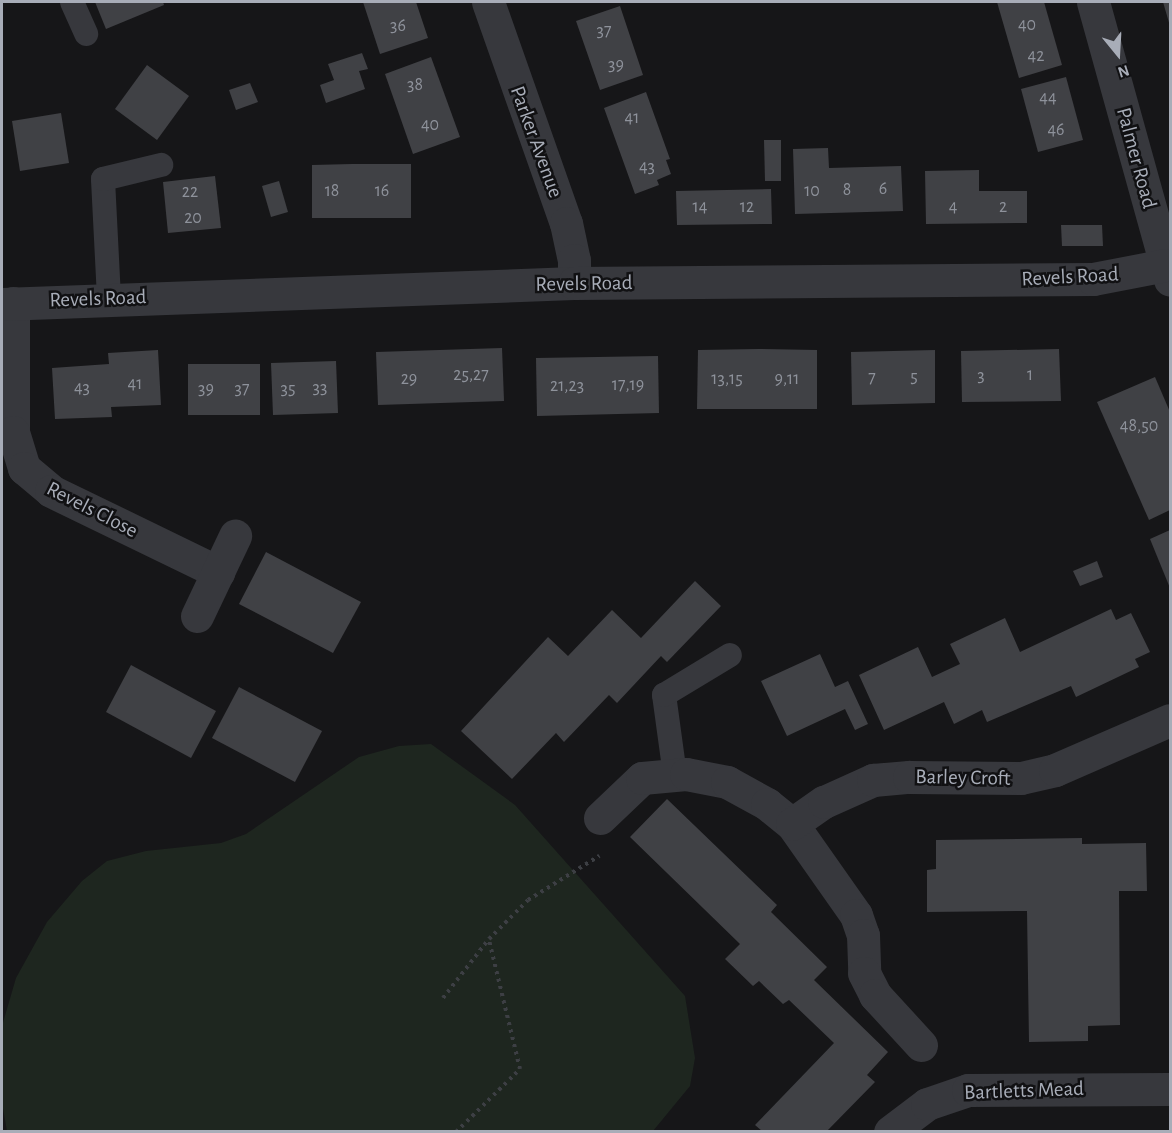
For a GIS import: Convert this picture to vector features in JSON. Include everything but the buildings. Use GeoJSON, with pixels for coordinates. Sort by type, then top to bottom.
{"type":"FeatureCollection","features":[{"type":"Feature","properties":{"kind":"street","name":"Parker Avenue"},"geometry":{"type":"LineString","coordinates":[[488,2],[566,223],[574,260],[574,283]]}},
{"type":"Feature","properties":{"kind":"street","name":"Palmer Road"},"geometry":{"type":"LineString","coordinates":[[1093,2],[1168,272]]}},
{"type":"Feature","properties":{"kind":"street","name":"Revels Road"},"geometry":{"type":"LineString","coordinates":[[7,303],[574,283],[1093,279],[1168,272]]}},
{"type":"Feature","properties":{"kind":"street","name":"Revels Close"},"geometry":{"type":"LineString","coordinates":[[7,303],[13,432],[24,468],[51,491],[218,572]]}},
{"type":"Feature","properties":{"kind":"street"},"geometry":{"type":"LineString","coordinates":[[197,616],[235,536]]}},
{"type":"Feature","properties":{"kind":"street","name":"Barley Croft"},"geometry":{"type":"LineString","coordinates":[[792,824],[824,802],[873,780],[909,777],[1021,778],[1055,770],[1170,720]]}},
{"type":"Feature","properties":{"kind":"street"},"geometry":{"type":"LineString","coordinates":[[600,818],[642,778],[675,775],[728,782],[767,804],[792,824],[856,915],[863,935],[864,973],[875,995],[921,1046]]}},
{"type":"Feature","properties":{"kind":"street","name":"Bartletts Mead"},"geometry":{"type":"LineString","coordinates":[[890,1131],[927,1104],[968,1090],[1170,1089]]}},
{"type":"Feature","properties":{"kind":"lane"},"geometry":{"type":"LineString","coordinates":[[72,2],[86,34]]}},
{"type":"Feature","properties":{"kind":"lane"},"geometry":{"type":"LineString","coordinates":[[109,298],[104,179],[162,165]]}},
{"type":"Feature","properties":{"kind":"lane"},"geometry":{"type":"LineString","coordinates":[[675,775],[664,695],[730,655]]}},
{"type":"Feature","properties":{"kind":"path"},"geometry":{"type":"LineString","coordinates":[[443,998],[489,939],[528,900],[606,852],[600,818]]}},
{"type":"Feature","properties":{"kind":"path"},"geometry":{"type":"LineString","coordinates":[[456,1131],[520,1069],[489,939]]}},
{"type":"Feature","properties":{"kind":"shaded area"},"geometry":{"type":"Polygon","coordinates":[[[431,744],[515,805],[685,996],[695,1058],[690,1086],[653,1131],[7,1131],[2,1103],[2,1026],[16,978],[47,922],[82,881],[107,861],[146,851],[221,843],[246,834],[359,757],[399,746],[431,744]]]}}]}
